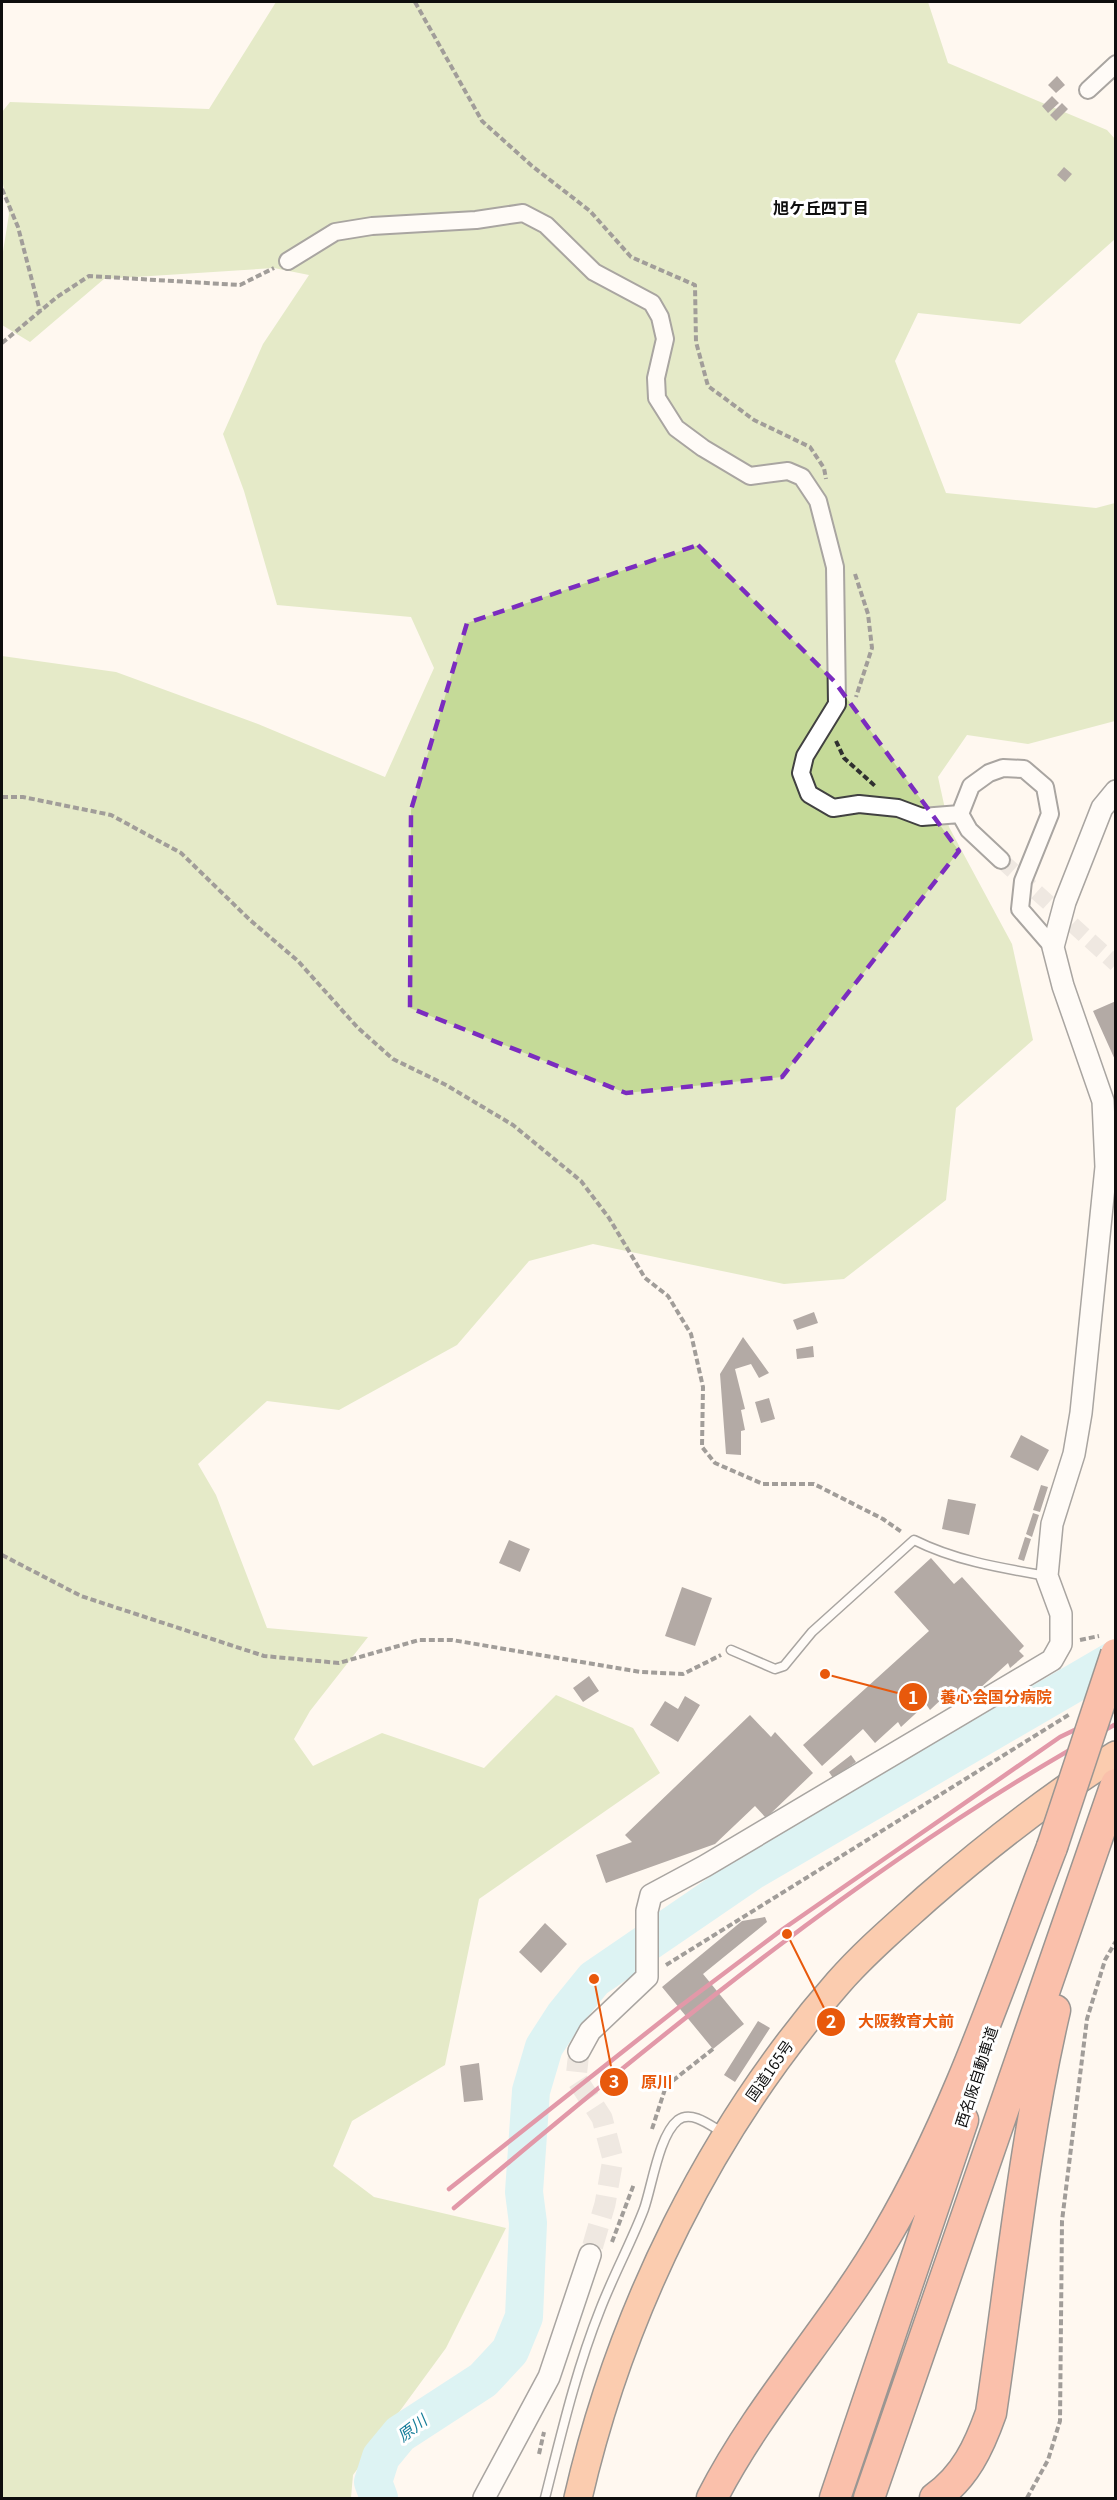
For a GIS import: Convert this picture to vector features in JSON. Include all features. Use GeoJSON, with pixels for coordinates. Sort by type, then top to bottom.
{"type":"FeatureCollection","features":[{"type":"Feature","properties":{"kind":"highway","name":"西名阪自動車道"},"geometry":{"type":"LineString","coordinates":[[835,2499],[932,2215],[1052,1847],[1111,1643]]}},
{"type":"Feature","properties":{"kind":"highway","name":"国道165号"},"geometry":{"type":"LineString","coordinates":[[578,2499],[598,2421],[622,2352],[685,2210],[726,2134],[797,2033],[839,1982],[882,1938],[1028,1815],[1116,1755]]}},
{"type":"Feature","properties":{"kind":"highway"},"geometry":{"type":"LineString","coordinates":[[869,2499],[1116,1784]]}},
{"type":"Feature","properties":{"kind":"highway"},"geometry":{"type":"LineString","coordinates":[[935,2499],[948,2489],[966,2468],[980,2443],[991,2413],[1039,2080],[1105,1815]]}},
{"type":"Feature","properties":{"kind":"highway"},"geometry":{"type":"LineString","coordinates":[[712,2499],[757,2421],[860,2278],[910,2194],[950,2108],[1052,1847]]}},
{"type":"Feature","properties":{"kind":"street"},"geometry":{"type":"LineString","coordinates":[[1088,90],[1116,64]]}},
{"type":"Feature","properties":{"kind":"street"},"geometry":{"type":"LineString","coordinates":[[288,261],[335,232],[372,226],[476,220],[523,213],[546,225],[594,272],[652,303],[660,317],[665,339],[656,378],[657,398],[676,428],[703,448],[750,476],[788,471],[802,477],[818,501],[835,567],[837,704],[805,756],[801,773],[809,794],[833,808],[860,804],[898,808],[922,817],[960,814]]}},
{"type":"Feature","properties":{"kind":"street"},"geometry":{"type":"LineString","coordinates":[[579,2051],[590,2031],[647,1977],[647,1911],[651,1895],[705,1866],[1052,1660],[1060,1644],[1061,1614],[1047,1576],[1052,1524],[1074,1454],[1081,1413],[1106,1167],[1103,1101],[1063,986],[1053,947],[1020,909],[1023,881],[1050,814],[1045,787],[1024,769],[1003,768],[989,773],[971,786],[960,814]]}},
{"type":"Feature","properties":{"kind":"street"},"geometry":{"type":"LineString","coordinates":[[1053,947],[1065,902],[1102,808],[1116,792]]}},
{"type":"Feature","properties":{"kind":"street"},"geometry":{"type":"LineString","coordinates":[[960,814],[969,830],[1001,860]]}},
{"type":"Feature","properties":{"kind":"street"},"geometry":{"type":"LineString","coordinates":[[484,2499],[549,2377],[599,2252]]}},
{"type":"Feature","properties":{"kind":"lane"},"geometry":{"type":"LineString","coordinates":[[731,1650],[775,1669],[784,1666],[812,1632],[914,1540],[933,1550],[976,1563],[1047,1576]]}},
{"type":"Feature","properties":{"kind":"lane"},"geometry":{"type":"LineString","coordinates":[[544,2499],[570,2400],[599,2310],[648,2196],[664,2138],[677,2121],[694,2116],[726,2134]]}},
{"type":"Feature","properties":{"kind":"path"},"geometry":{"type":"LineString","coordinates":[[415,2],[482,121],[532,166],[590,211],[631,257],[695,285],[696,342],[708,386],[754,420],[810,447],[825,468],[828,486]]}},
{"type":"Feature","properties":{"kind":"path"},"geometry":{"type":"LineString","coordinates":[[2,189],[18,227],[40,311]]}},
{"type":"Feature","properties":{"kind":"path"},"geometry":{"type":"LineString","coordinates":[[2,343],[40,311],[89,276],[240,285],[288,261]]}},
{"type":"Feature","properties":{"kind":"path"},"geometry":{"type":"LineString","coordinates":[[852,566],[868,614],[872,648],[854,703]]}},
{"type":"Feature","properties":{"kind":"path"},"geometry":{"type":"LineString","coordinates":[[841,734],[835,742],[843,758],[898,808]]}},
{"type":"Feature","properties":{"kind":"path"},"geometry":{"type":"LineString","coordinates":[[2,797],[23,797],[111,815],[181,853],[250,920],[298,961],[358,1028],[393,1059],[446,1085],[513,1125],[581,1181],[609,1218],[645,1278],[668,1296],[691,1334],[703,1387],[702,1447],[715,1463],[763,1484],[814,1484],[884,1520],[914,1540]]}},
{"type":"Feature","properties":{"kind":"path"},"geometry":{"type":"LineString","coordinates":[[2,1555],[81,1596],[264,1656],[339,1663],[419,1640],[452,1640],[641,1672],[683,1674],[731,1650]]}},
{"type":"Feature","properties":{"kind":"path"},"geometry":{"type":"LineString","coordinates":[[1060,1644],[1097,1637],[1111,1643]]}},
{"type":"Feature","properties":{"kind":"path"},"geometry":{"type":"LineString","coordinates":[[647,1977],[1075,1711]]}},
{"type":"Feature","properties":{"kind":"path"},"geometry":{"type":"LineString","coordinates":[[1027,2499],[1048,2460],[1060,2421],[1063,2210],[1087,2019],[1105,1960],[1116,1941]]}},
{"type":"Feature","properties":{"kind":"path"},"geometry":{"type":"LineString","coordinates":[[648,2140],[666,2086],[713,2049]]}},
{"type":"Feature","properties":{"kind":"path"},"geometry":{"type":"LineString","coordinates":[[599,2252],[638,2173]]}},
{"type":"Feature","properties":{"kind":"highlighted area"},"geometry":{"type":"Polygon","coordinates":[[[698,545],[834,681],[959,851],[782,1077],[626,1093],[410,1008],[411,810],[467,623],[698,545]]]}},
{"type":"Feature","properties":{"kind":"green space"},"geometry":{"type":"Polygon","coordinates":[[[276,2],[928,2],[948,63],[1107,130],[1115,139],[1115,239],[1020,324],[918,313],[895,361],[946,493],[1096,508],[1115,503],[1115,721],[1028,744],[967,735],[938,777],[949,827],[1012,944],[1033,1040],[956,1108],[946,1200],[844,1279],[784,1284],[593,1244],[529,1261],[457,1345],[339,1410],[267,1401],[198,1464],[216,1495],[267,1628],[368,1637],[310,1711],[294,1739],[313,1766],[382,1733],[484,1768],[556,1695],[633,1728],[660,1773],[479,1899],[445,2065],[352,2121],[333,2166],[374,2197],[506,2228],[446,2348],[353,2475],[351,2498],[2,2498],[2,656],[116,672],[258,724],[385,777],[434,668],[411,617],[277,605],[244,491],[223,434],[263,344],[309,275],[274,268],[104,279],[30,342],[2,325],[2,258],[9,214],[2,179],[2,112],[10,102],[209,109],[276,2]]]}},
{"type":"Feature","properties":{"kind":"building"},"geometry":{"type":"Polygon","coordinates":[[[1057,76],[1065,85],[1056,93],[1048,85],[1057,76]]]}},
{"type":"Feature","properties":{"kind":"building"},"geometry":{"type":"Polygon","coordinates":[[[1052,96],[1059,103],[1048,113],[1042,106],[1052,96]]]}},
{"type":"Feature","properties":{"kind":"building"},"geometry":{"type":"Polygon","coordinates":[[[1062,103],[1068,109],[1056,121],[1050,115],[1062,103]]]}},
{"type":"Feature","properties":{"kind":"building"},"geometry":{"type":"Polygon","coordinates":[[[1064,167],[1072,174],[1065,182],[1057,175],[1064,167]]]}},
{"type":"Feature","properties":{"kind":"building"},"geometry":{"type":"Polygon","coordinates":[[[1116,1001],[1116,1062],[1093,1011],[1116,1001]]]}},
{"type":"Feature","properties":{"kind":"building"},"geometry":{"type":"Polygon","coordinates":[[[814,1312],[818,1323],[797,1330],[793,1320],[814,1312]]]}},
{"type":"Feature","properties":{"kind":"building"},"geometry":{"type":"Polygon","coordinates":[[[743,1337],[769,1373],[759,1378],[751,1364],[735,1369],[745,1409],[741,1410],[745,1430],[741,1431],[741,1455],[726,1454],[720,1374],[743,1337]]]}},
{"type":"Feature","properties":{"kind":"building"},"geometry":{"type":"Polygon","coordinates":[[[813,1346],[814,1357],[797,1359],[796,1349],[813,1346]]]}},
{"type":"Feature","properties":{"kind":"building"},"geometry":{"type":"Polygon","coordinates":[[[769,1398],[775,1419],[761,1423],[755,1402],[769,1398]]]}},
{"type":"Feature","properties":{"kind":"building"},"geometry":{"type":"Polygon","coordinates":[[[1021,1435],[1049,1450],[1038,1471],[1010,1457],[1021,1435]]]}},
{"type":"Feature","properties":{"kind":"building"},"geometry":{"type":"Polygon","coordinates":[[[1041,1485],[1048,1487],[1040,1512],[1033,1510],[1041,1485]]]}},
{"type":"Feature","properties":{"kind":"building"},"geometry":{"type":"Polygon","coordinates":[[[948,1499],[976,1504],[969,1535],[942,1529],[948,1499]]]}},
{"type":"Feature","properties":{"kind":"building"},"geometry":{"type":"Polygon","coordinates":[[[1033,1513],[1039,1515],[1032,1537],[1026,1534],[1033,1513]]]}},
{"type":"Feature","properties":{"kind":"building"},"geometry":{"type":"Polygon","coordinates":[[[1025,1537],[1031,1539],[1024,1561],[1018,1559],[1025,1537]]]}},
{"type":"Feature","properties":{"kind":"building"},"geometry":{"type":"Polygon","coordinates":[[[509,1540],[530,1549],[520,1572],[499,1563],[509,1540]]]}},
{"type":"Feature","properties":{"kind":"building"},"geometry":{"type":"Polygon","coordinates":[[[931,1558],[954,1584],[962,1577],[1024,1646],[1019,1651],[1024,1656],[1010,1668],[1008,1663],[959,1707],[947,1694],[930,1710],[926,1704],[901,1727],[898,1722],[875,1743],[863,1729],[822,1766],[803,1745],[929,1631],[894,1592],[931,1558]]]}},
{"type":"Feature","properties":{"kind":"building"},"geometry":{"type":"Polygon","coordinates":[[[682,1587],[712,1598],[695,1646],[665,1636],[682,1587]]]}},
{"type":"Feature","properties":{"kind":"building"},"geometry":{"type":"Polygon","coordinates":[[[589,1676],[599,1691],[583,1702],[573,1688],[589,1676]]]}},
{"type":"Feature","properties":{"kind":"building"},"geometry":{"type":"Polygon","coordinates":[[[685,1696],[700,1705],[678,1742],[650,1725],[665,1701],[678,1709],[685,1696]]]}},
{"type":"Feature","properties":{"kind":"building"},"geometry":{"type":"Polygon","coordinates":[[[750,1715],[771,1737],[775,1732],[813,1773],[766,1818],[755,1806],[715,1844],[606,1883],[596,1855],[632,1842],[625,1835],[750,1715]]]}},
{"type":"Feature","properties":{"kind":"building"},"geometry":{"type":"Polygon","coordinates":[[[851,1755],[856,1762],[833,1778],[829,1772],[851,1755]]]}},
{"type":"Feature","properties":{"kind":"building"},"geometry":{"type":"Polygon","coordinates":[[[765,1917],[767,1922],[703,1974],[744,2024],[713,2049],[662,1987],[742,1921],[765,1917]]]}},
{"type":"Feature","properties":{"kind":"building"},"geometry":{"type":"Polygon","coordinates":[[[545,1923],[567,1944],[541,1973],[519,1952],[545,1923]]]}},
{"type":"Feature","properties":{"kind":"building"},"geometry":{"type":"Polygon","coordinates":[[[758,2021],[770,2028],[735,2082],[724,2075],[758,2021]]]}},
{"type":"Feature","properties":{"kind":"building"},"geometry":{"type":"Polygon","coordinates":[[[479,2063],[483,2100],[464,2102],[460,2066],[479,2063]]]}},
{"type":"Feature","properties":{"kind":"waterway","name":"原川"},"geometry":{"type":"LineString","coordinates":[[379,2498],[373,2482],[381,2457],[400,2434],[483,2380],[510,2351],[524,2317],[528,2223],[524,2192],[531,2091],[544,2047],[564,2016],[594,1979],[752,1871],[1116,1659]]}},
{"type":"Feature","properties":{"kind":"tunnel"},"geometry":{"type":"LineString","coordinates":[[1001,860],[1116,964]]}},
{"type":"Feature","properties":{"kind":"tunnel"},"geometry":{"type":"LineString","coordinates":[[579,2051],[576,2078],[602,2118],[613,2159],[605,2204],[590,2255]]}},
{"type":"Feature","properties":{"kind":"railway"},"geometry":{"type":"LineString","coordinates":[[449,2189],[678,2008],[783,1929],[1060,1737],[1116,1710]]}},
{"type":"Feature","properties":{"kind":"railway"},"geometry":{"type":"LineString","coordinates":[[454,2208],[692,2013],[857,1888],[1028,1775],[1116,1724]]}},
{"type":"Feature","properties":{"kind":"place","name":"養心会国分病院"},"geometry":{"type":"Point","coordinates":[825,1674]}},
{"type":"Feature","properties":{"kind":"place","name":"大阪教育大前"},"geometry":{"type":"Point","coordinates":[787,1934]}},
{"type":"Feature","properties":{"kind":"place","name":"原川"},"geometry":{"type":"Point","coordinates":[594,1979]}},
{"type":"Feature","properties":{"kind":"district","name":"旭ケ丘四丁目"},"geometry":{"type":"Point","coordinates":[821,208]}}]}
